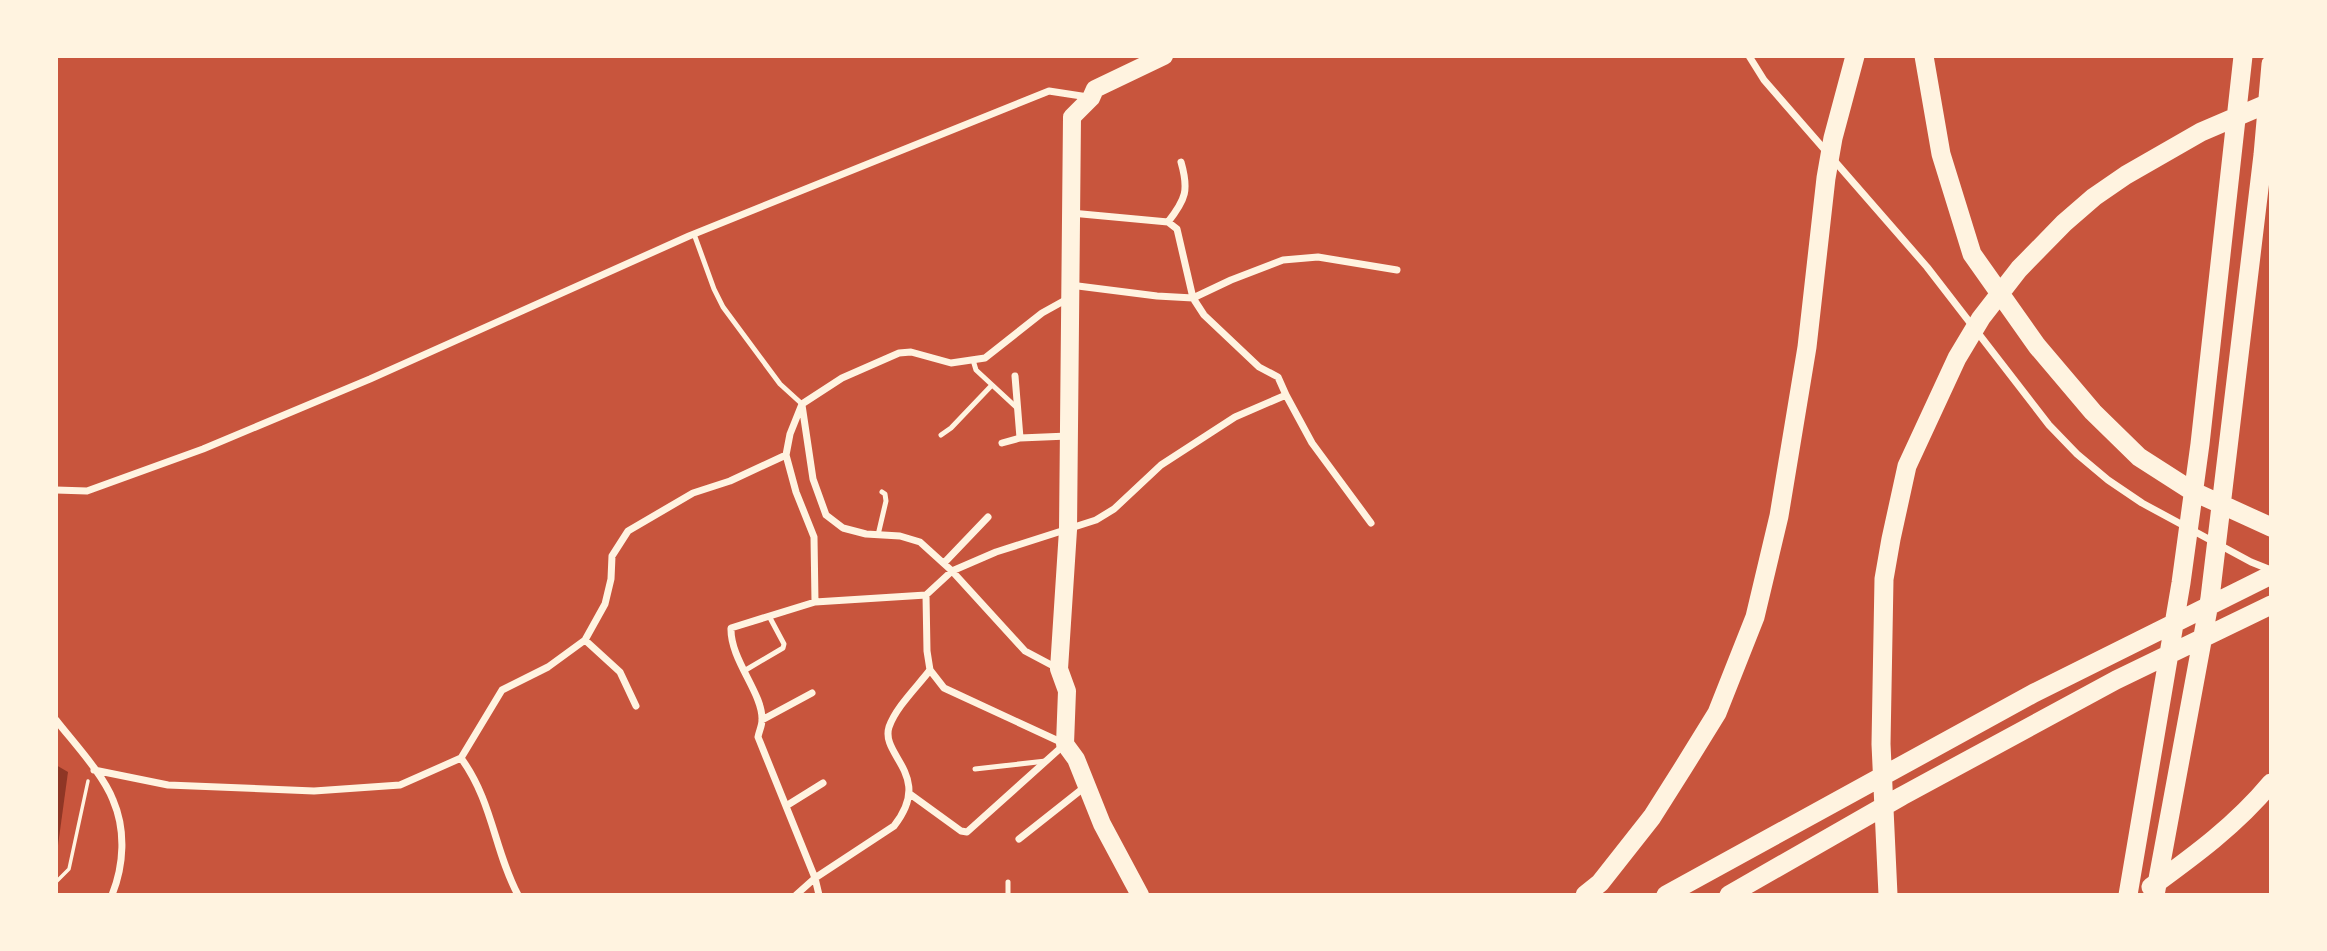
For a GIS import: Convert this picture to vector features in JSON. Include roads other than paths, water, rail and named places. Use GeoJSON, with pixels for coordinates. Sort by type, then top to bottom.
{"type":"FeatureCollection","features":[{"type":"Feature","properties":{"kind":"highway"},"geometry":{"type":"LineString","coordinates":[[1585,895],[1600,883],[1652,817],[1697,746],[1717,713],[1755,617],[1779,516],[1807,347],[1833,138],[1855,56]]}},
{"type":"Feature","properties":{"kind":"highway"},"geometry":{"type":"LineString","coordinates":[[1924,56],[1941,154],[1972,254],[2037,346],[2093,412],[2139,457],[2192,491],[2271,527]]}},
{"type":"Feature","properties":{"kind":"highway"},"geometry":{"type":"LineString","coordinates":[[2128,895],[2181,583],[2200,444],[2243,56]]}},
{"type":"Feature","properties":{"kind":"highway"},"geometry":{"type":"LineString","coordinates":[[2155,895],[2210,598],[2263,155],[2271,64]]}},
{"type":"Feature","properties":{"kind":"highway"},"geometry":{"type":"LineString","coordinates":[[1888,895],[1881,744],[1884,579],[1907,466],[1957,358],[1982,318],[2019,269],[2094,197],[2200,132],[2271,102]]}},
{"type":"Feature","properties":{"kind":"highway"},"geometry":{"type":"LineString","coordinates":[[1666,895],[1899,766],[2271,573]]}},
{"type":"Feature","properties":{"kind":"highway"},"geometry":{"type":"LineString","coordinates":[[1729,895],[1902,796],[2116,680],[2271,605]]}},
{"type":"Feature","properties":{"kind":"highway"},"geometry":{"type":"LineString","coordinates":[[2138,895],[2209,846],[2248,810],[2271,783]]}},
{"type":"Feature","properties":{"kind":"main road"},"geometry":{"type":"LineString","coordinates":[[1140,895],[1102,824],[1076,759],[1065,744],[1067,691],[1059,669],[1068,530],[1072,117],[1095,89],[1164,56]]}},
{"type":"Feature","properties":{"kind":"street"},"geometry":{"type":"LineString","coordinates":[[1749,56],[1765,80],[1927,267],[2049,425],[2077,454],[2108,480],[2142,503],[2271,573]]}},
{"type":"Feature","properties":{"kind":"street"},"geometry":{"type":"LineString","coordinates":[[56,490],[87,491],[203,449],[370,379],[694,234],[1049,91],[1090,98]]}},
{"type":"Feature","properties":{"kind":"street"},"geometry":{"type":"LineString","coordinates":[[1168,222],[1181,205],[1186,191],[1181,162]]}},
{"type":"Feature","properties":{"kind":"street"},"geometry":{"type":"LineString","coordinates":[[1071,213],[1168,222],[1177,229],[1193,298],[1205,315],[1259,367],[1278,377],[1312,443],[1371,523]]}},
{"type":"Feature","properties":{"kind":"street"},"geometry":{"type":"LineString","coordinates":[[816,602],[814,537],[796,492],[786,455],[790,434],[802,404],[842,378],[899,353],[911,352],[951,363],[985,358],[1070,291],[1193,298],[1283,260],[1318,257],[1396,270]]}},
{"type":"Feature","properties":{"kind":"street"},"geometry":{"type":"LineString","coordinates":[[1015,376],[1020,438]]}},
{"type":"Feature","properties":{"kind":"street"},"geometry":{"type":"LineString","coordinates":[[819,895],[815,877],[758,737],[762,720],[758,704],[730,641],[731,628],[816,602],[926,595],[952,571],[996,552],[1096,520],[1114,509],[1161,466],[1235,417],[1286,395]]}},
{"type":"Feature","properties":{"kind":"street"},"geometry":{"type":"LineString","coordinates":[[802,404],[813,479],[826,515],[843,528],[900,536],[920,542],[952,571],[1025,651],[1059,669]]}},
{"type":"Feature","properties":{"kind":"street"},"geometry":{"type":"LineString","coordinates":[[1002,443],[1020,438],[1069,436]]}},
{"type":"Feature","properties":{"kind":"street"},"geometry":{"type":"LineString","coordinates":[[94,770],[168,785],[314,791],[400,785],[461,758],[502,690],[548,667],[585,640],[606,604],[612,556],[628,531],[693,493],[730,481],[786,455]]}},
{"type":"Feature","properties":{"kind":"street"},"geometry":{"type":"LineString","coordinates":[[944,563],[988,517]]}},
{"type":"Feature","properties":{"kind":"street"},"geometry":{"type":"LineString","coordinates":[[910,794],[961,831],[967,832],[1065,744],[944,688],[930,670],[926,595]]}},
{"type":"Feature","properties":{"kind":"street"},"geometry":{"type":"LineString","coordinates":[[585,640],[620,672],[636,706]]}},
{"type":"Feature","properties":{"kind":"street"},"geometry":{"type":"LineString","coordinates":[[796,895],[815,877],[894,826],[901,818],[910,794],[904,769],[889,741],[889,728],[897,713],[930,670]]}},
{"type":"Feature","properties":{"kind":"street"},"geometry":{"type":"LineString","coordinates":[[762,720],[811,693]]}},
{"type":"Feature","properties":{"kind":"street"},"geometry":{"type":"LineString","coordinates":[[56,720],[113,800],[124,847],[112,895]]}},
{"type":"Feature","properties":{"kind":"street"},"geometry":{"type":"LineString","coordinates":[[461,758],[477,782],[493,821],[511,882],[519,895]]}},
{"type":"Feature","properties":{"kind":"street"},"geometry":{"type":"LineString","coordinates":[[786,806],[823,783]]}},
{"type":"Feature","properties":{"kind":"street"},"geometry":{"type":"LineString","coordinates":[[1019,839],[1087,786]]}},
{"type":"Feature","properties":{"kind":"lane"},"geometry":{"type":"LineString","coordinates":[[694,234],[723,307],[780,384],[802,404]]}},
{"type":"Feature","properties":{"kind":"lane"},"geometry":{"type":"LineString","coordinates":[[973,360],[976,370],[1018,409]]}},
{"type":"Feature","properties":{"kind":"lane"},"geometry":{"type":"LineString","coordinates":[[941,435],[992,385]]}},
{"type":"Feature","properties":{"kind":"lane"},"geometry":{"type":"LineString","coordinates":[[878,535],[886,501],[882,492]]}},
{"type":"Feature","properties":{"kind":"lane"},"geometry":{"type":"LineString","coordinates":[[744,671],[783,648],[784,644],[769,617]]}},
{"type":"Feature","properties":{"kind":"lane"},"geometry":{"type":"LineString","coordinates":[[975,769],[1046,761]]}},
{"type":"Feature","properties":{"kind":"lane"},"geometry":{"type":"LineString","coordinates":[[1007,895],[1008,882]]}}]}
